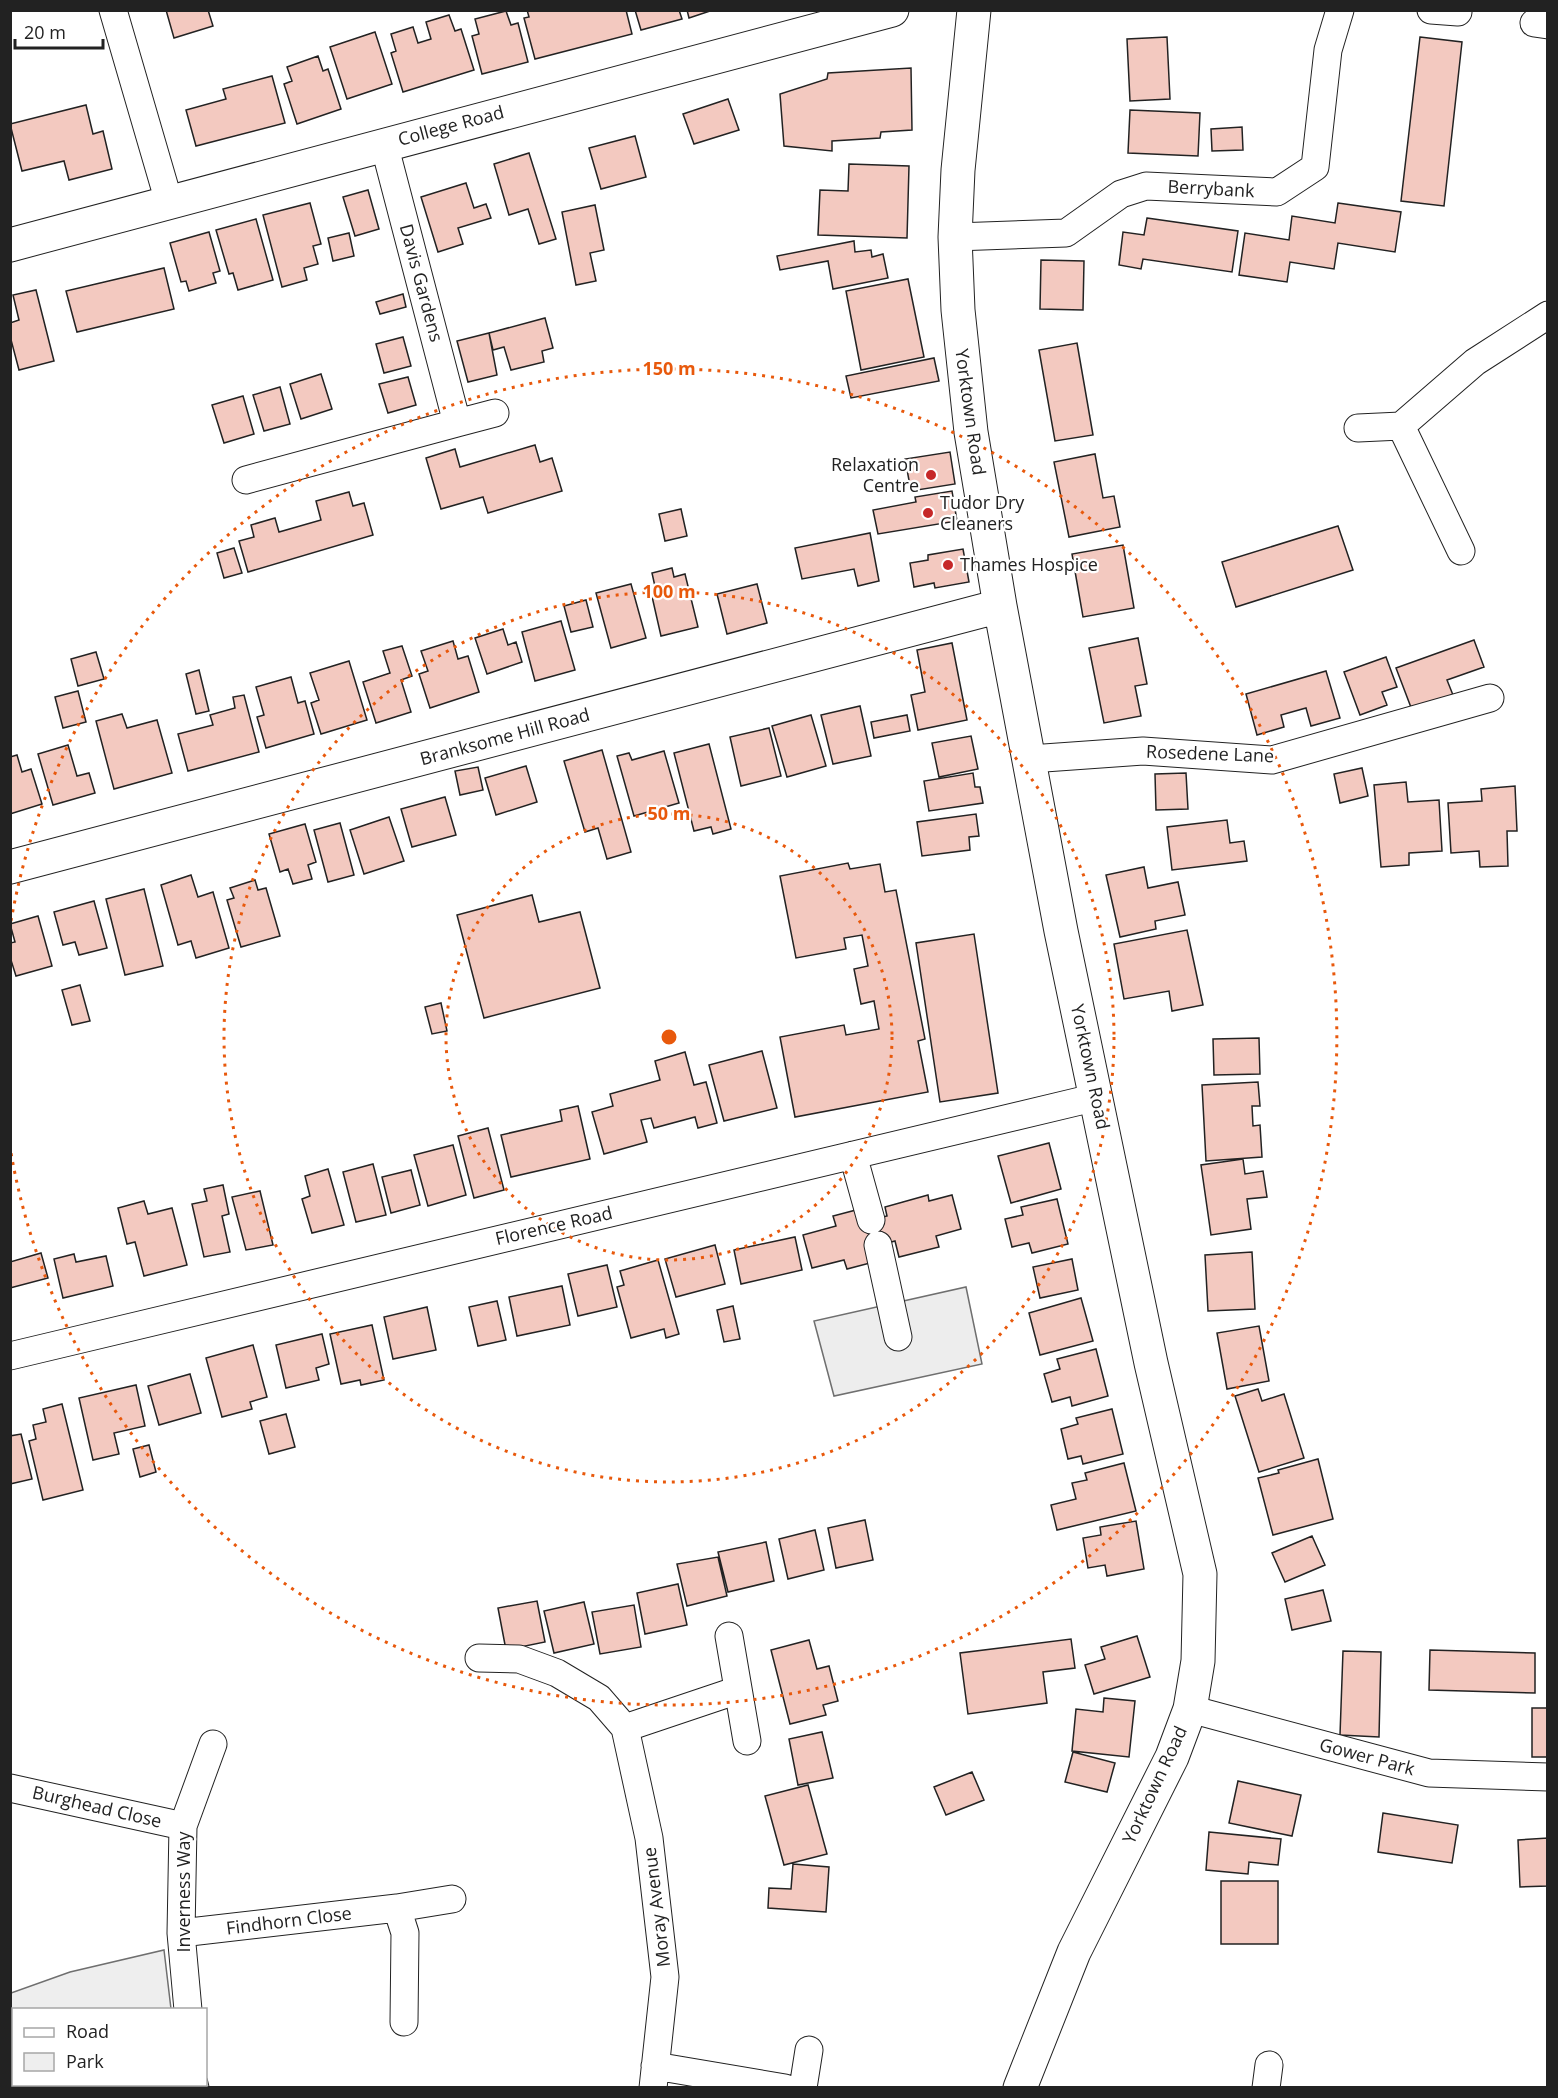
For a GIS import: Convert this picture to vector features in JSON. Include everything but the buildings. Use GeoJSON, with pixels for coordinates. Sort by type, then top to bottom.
{"type":"FeatureCollection","features":[{"type":"Feature","properties":{"kind":"street"},"geometry":{"type":"LineString","coordinates":[[113,10],[169,202]]}},
{"type":"Feature","properties":{"kind":"street","name":"College Road"},"geometry":{"type":"LineString","coordinates":[[10,245],[892,10]]}},
{"type":"Feature","properties":{"kind":"street","name":"Yorktown Road"},"geometry":{"type":"LineString","coordinates":[[974,10],[958,170],[955,237],[958,310],[965,385],[1000,606],[1061,931],[1151,1363],[1200,1575],[1198,1661],[1190,1709],[1172,1757],[1074,1952],[1020,2088]]}},
{"type":"Feature","properties":{"kind":"street","name":"Berrybank"},"geometry":{"type":"LineString","coordinates":[[955,237],[1066,233],[1121,194],[1146,186],[1277,192],[1315,167],[1328,50],[1340,10]]}},
{"type":"Feature","properties":{"kind":"street"},"geometry":{"type":"LineString","coordinates":[[1431,10],[1458,12]]}},
{"type":"Feature","properties":{"kind":"street","name":"Davis Gardens"},"geometry":{"type":"LineString","coordinates":[[384,144],[457,423]]}},
{"type":"Feature","properties":{"kind":"street"},"geometry":{"type":"LineString","coordinates":[[1358,428],[1401,426],[1474,362],[1548,315]]}},
{"type":"Feature","properties":{"kind":"street"},"geometry":{"type":"LineString","coordinates":[[246,480],[495,413]]}},
{"type":"Feature","properties":{"kind":"street"},"geometry":{"type":"LineString","coordinates":[[1401,426],[1461,551]]}},
{"type":"Feature","properties":{"kind":"street","name":"Branksome Hill Road"},"geometry":{"type":"LineString","coordinates":[[10,867],[1000,606]]}},
{"type":"Feature","properties":{"kind":"street","name":"Rosedene Lane"},"geometry":{"type":"LineString","coordinates":[[1030,759],[1143,751],[1272,760],[1490,698]]}},
{"type":"Feature","properties":{"kind":"street","name":"Florence Road"},"geometry":{"type":"LineString","coordinates":[[10,1356],[1097,1097]]}},
{"type":"Feature","properties":{"kind":"street"},"geometry":{"type":"LineString","coordinates":[[853,1155],[875,1233],[898,1337]]}},
{"type":"Feature","properties":{"kind":"street"},"geometry":{"type":"LineString","coordinates":[[729,1636],[747,1741]]}},
{"type":"Feature","properties":{"kind":"street","name":"Moray Avenue"},"geometry":{"type":"LineString","coordinates":[[479,1658],[519,1659],[557,1673],[599,1698],[625,1728],[649,1838],[665,1977],[654,2077]]}},
{"type":"Feature","properties":{"kind":"street"},"geometry":{"type":"LineString","coordinates":[[625,1728],[738,1690]]}},
{"type":"Feature","properties":{"kind":"street","name":"Gower Park"},"geometry":{"type":"LineString","coordinates":[[1190,1709],[1429,1773],[1548,1778]]}},
{"type":"Feature","properties":{"kind":"street","name":"Inverness Way"},"geometry":{"type":"LineString","coordinates":[[188,2008],[181,1933],[183,1826],[213,1744]]}},
{"type":"Feature","properties":{"kind":"street","name":"Burghead Close"},"geometry":{"type":"LineString","coordinates":[[10,1788],[183,1826]]}},
{"type":"Feature","properties":{"kind":"street","name":"Findhorn Close"},"geometry":{"type":"LineString","coordinates":[[181,1933],[397,1908],[452,1899]]}},
{"type":"Feature","properties":{"kind":"street"},"geometry":{"type":"LineString","coordinates":[[397,1908],[405,1933],[404,2022]]}},
{"type":"Feature","properties":{"kind":"street"},"geometry":{"type":"LineString","coordinates":[[803,2088],[809,2050]]}},
{"type":"Feature","properties":{"kind":"street"},"geometry":{"type":"LineString","coordinates":[[654,2077],[785,2088]]}},
{"type":"Feature","properties":{"kind":"green space"},"geometry":{"type":"Polygon","coordinates":[[[164,1950],[171,2008],[12,2008],[12,2086],[179,2087],[11,2087],[11,1993],[70,1972],[164,1950]]]}},
{"type":"Feature","properties":{"kind":"shaded area"},"geometry":{"type":"Polygon","coordinates":[[[966,1287],[982,1364],[834,1396],[814,1321],[966,1287]]]}},
{"type":"Feature","properties":{"kind":"place","name":"Relaxation Centre"},"geometry":{"type":"Point","coordinates":[931,475]}},
{"type":"Feature","properties":{"kind":"place","name":"Tudor Dry Cleaners"},"geometry":{"type":"Point","coordinates":[928,513]}},
{"type":"Feature","properties":{"kind":"place","name":"Thames Hospice"},"geometry":{"type":"Point","coordinates":[948,565]}}]}
